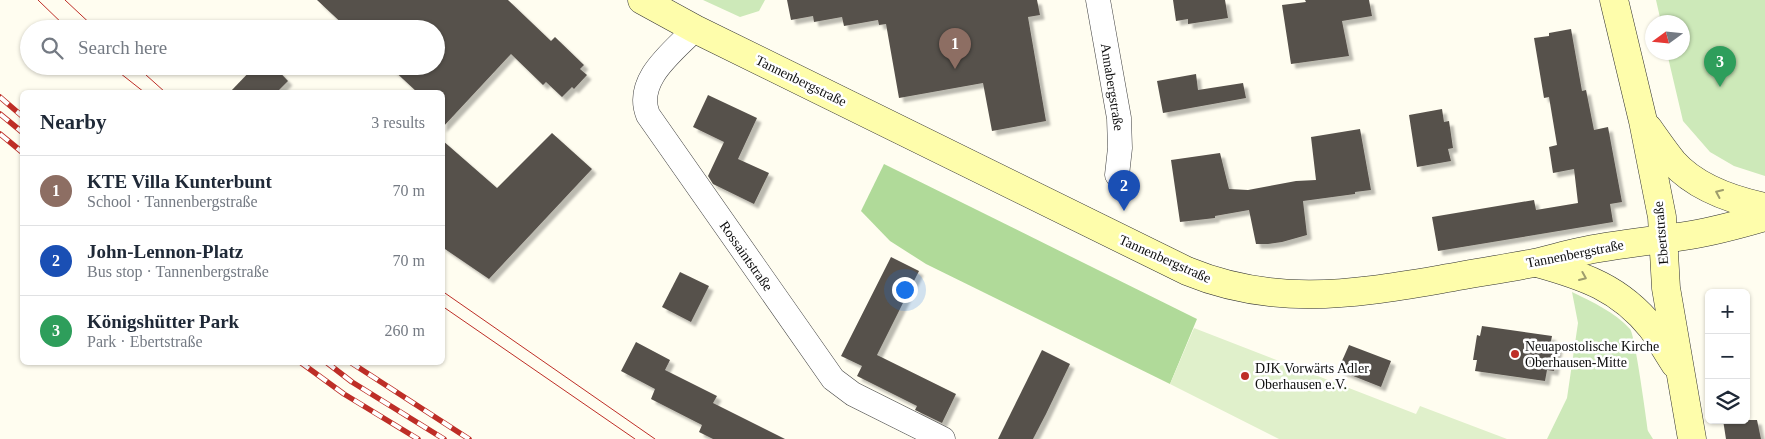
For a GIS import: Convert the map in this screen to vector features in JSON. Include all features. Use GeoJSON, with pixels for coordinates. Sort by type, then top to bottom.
{"type":"FeatureCollection","features":[{"type":"Feature","properties":{"kind":"street","name":"Tannenbergstraße"},"geometry":{"type":"LineString","coordinates":[[642,0],[695,29],[1134,246],[1204,278],[1270,292],[1320,295],[1357,292],[1417,283],[1536,262],[1579,252],[1693,235],[1765,217]]}},
{"type":"Feature","properties":{"kind":"street","name":"Annabergstraße"},"geometry":{"type":"LineString","coordinates":[[1098,0],[1119,118],[1120,148],[1117,175]]}},
{"type":"Feature","properties":{"kind":"street","name":"Ebertstraße"},"geometry":{"type":"LineString","coordinates":[[1614,0],[1643,121],[1662,217],[1665,239],[1666,288],[1692,439]]}},
{"type":"Feature","properties":{"kind":"street","name":"Rossaintstraße"},"geometry":{"type":"LineString","coordinates":[[695,29],[648,82],[645,102],[648,116],[833,379],[853,394],[943,439]]}},
{"type":"Feature","properties":{"kind":"street"},"geometry":{"type":"LineString","coordinates":[[1643,121],[1674,162],[1694,180],[1728,197],[1744,203],[1765,207]]}},
{"type":"Feature","properties":{"kind":"street"},"geometry":{"type":"LineString","coordinates":[[1536,262],[1578,275],[1618,296],[1636,311],[1652,329],[1681,373]]}},
{"type":"Feature","properties":{"kind":"green space"},"geometry":{"type":"Polygon","coordinates":[[[703,0],[765,0],[759,11],[740,17],[703,0]]]}},
{"type":"Feature","properties":{"kind":"green space"},"geometry":{"type":"Polygon","coordinates":[[[1656,0],[1765,0],[1765,176],[1734,166],[1710,152],[1683,121],[1669,60],[1690,60],[1690,15],[1659,15],[1656,0]]]}},
{"type":"Feature","properties":{"kind":"green space"},"geometry":{"type":"Polygon","coordinates":[[[884,164],[1197,319],[1170,384],[926,264],[890,241],[861,211],[884,164]]]}},
{"type":"Feature","properties":{"kind":"green space"},"geometry":{"type":"Polygon","coordinates":[[[1572,292],[1610,312],[1630,329],[1637,360],[1648,431],[1653,439],[1547,439],[1567,398],[1578,323],[1572,292]]]}},
{"type":"Feature","properties":{"kind":"green space","name":"DJK Vorwärts Adler Oberhausen e.V."},"geometry":{"type":"Polygon","coordinates":[[[1194,328],[1416,414],[1420,406],[1507,439],[1279,439],[1170,384],[1194,328]]]}},
{"type":"Feature","properties":{"kind":"building"},"geometry":{"type":"Polygon","coordinates":[[[317,0],[508,0],[551,41],[555,37],[584,65],[580,69],[587,75],[574,89],[572,87],[562,97],[546,82],[543,85],[511,54],[445,125],[445,90],[415,90],[399,75],[445,75],[445,20],[338,20],[317,0]]]}},
{"type":"Feature","properties":{"kind":"building"},"geometry":{"type":"Polygon","coordinates":[[[787,0],[1037,0],[1040,15],[1028,17],[1046,121],[992,131],[983,83],[899,98],[886,24],[879,25],[878,20],[844,26],[842,17],[814,22],[813,16],[791,20],[787,0]]]}},
{"type":"Feature","properties":{"kind":"building"},"geometry":{"type":"Polygon","coordinates":[[[1173,0],[1225,0],[1228,18],[1188,24],[1188,19],[1176,21],[1173,0]]]}},
{"type":"Feature","properties":{"kind":"building"},"geometry":{"type":"Polygon","coordinates":[[[1305,0],[1369,0],[1372,16],[1342,21],[1349,56],[1291,64],[1282,5],[1306,2],[1305,0]]]}},
{"type":"Feature","properties":{"kind":"building"},"geometry":{"type":"Polygon","coordinates":[[[1571,29],[1582,91],[1586,90],[1594,130],[1608,127],[1622,202],[1610,204],[1613,222],[1438,251],[1432,217],[1534,200],[1536,210],[1578,203],[1574,169],[1553,173],[1549,147],[1557,145],[1549,97],[1544,98],[1534,38],[1549,36],[1549,33],[1571,29]]]}},
{"type":"Feature","properties":{"kind":"building"},"geometry":{"type":"Polygon","coordinates":[[[1196,74],[1198,90],[1243,83],[1246,98],[1163,113],[1157,81],[1196,74]]]}},
{"type":"Feature","properties":{"kind":"building"},"geometry":{"type":"Polygon","coordinates":[[[246,75],[282,75],[288,81],[279,90],[232,90],[246,75]]]}},
{"type":"Feature","properties":{"kind":"building"},"geometry":{"type":"Polygon","coordinates":[[[708,95],[757,118],[738,159],[769,173],[754,204],[713,184],[708,176],[724,142],[693,127],[708,95]]]}},
{"type":"Feature","properties":{"kind":"building"},"geometry":{"type":"Polygon","coordinates":[[[1442,109],[1444,122],[1449,121],[1453,148],[1448,149],[1451,161],[1417,167],[1409,115],[1442,109]]]}},
{"type":"Feature","properties":{"kind":"building"},"geometry":{"type":"Polygon","coordinates":[[[1360,129],[1371,190],[1303,201],[1307,235],[1282,242],[1256,244],[1249,210],[1215,216],[1215,218],[1180,222],[1171,160],[1220,153],[1229,189],[1248,190],[1296,181],[1316,180],[1311,137],[1360,129]]]}},
{"type":"Feature","properties":{"kind":"building"},"geometry":{"type":"Polygon","coordinates":[[[552,133],[592,169],[489,279],[445,249],[445,143],[497,188],[552,133]]]}},
{"type":"Feature","properties":{"kind":"building"},"geometry":{"type":"Polygon","coordinates":[[[891,257],[919,271],[877,355],[956,394],[942,423],[915,410],[917,406],[857,376],[862,366],[841,356],[891,257]]]}},
{"type":"Feature","properties":{"kind":"building"},"geometry":{"type":"Polygon","coordinates":[[[680,272],[709,286],[691,322],[662,307],[680,272]]]}},
{"type":"Feature","properties":{"kind":"building","name":"Neuapostolische Kirche Oberhausen-Mitte"},"geometry":{"type":"Polygon","coordinates":[[[1482,326],[1552,336],[1550,346],[1558,347],[1554,371],[1547,370],[1545,381],[1475,371],[1477,360],[1473,360],[1477,335],[1480,336],[1482,326]]]}},
{"type":"Feature","properties":{"kind":"building"},"geometry":{"type":"Polygon","coordinates":[[[636,342],[670,360],[665,370],[717,396],[713,403],[785,439],[713,439],[699,432],[702,425],[651,399],[655,389],[621,371],[636,342]]]}},
{"type":"Feature","properties":{"kind":"building"},"geometry":{"type":"Polygon","coordinates":[[[1349,345],[1391,361],[1381,387],[1338,370],[1349,345]]]}},
{"type":"Feature","properties":{"kind":"building"},"geometry":{"type":"Polygon","coordinates":[[[1042,350],[1070,364],[1046,414],[1033,439],[998,439],[1042,350]]]}},
{"type":"Feature","properties":{"kind":"building"},"geometry":{"type":"Polygon","coordinates":[[[1750,420],[1757,420],[1761,439],[1726,439],[1724,424],[1750,424],[1750,420]]]}},
{"type":"Feature","properties":{"kind":"tram line"},"geometry":{"type":"LineString","coordinates":[[38,0],[59,20]]}},
{"type":"Feature","properties":{"kind":"tram line"},"geometry":{"type":"LineString","coordinates":[[65,0],[86,20]]}},
{"type":"Feature","properties":{"kind":"tram line"},"geometry":{"type":"LineString","coordinates":[[122,75],[141,90]]}},
{"type":"Feature","properties":{"kind":"tram line"},"geometry":{"type":"LineString","coordinates":[[146,75],[163,90]]}},
{"type":"Feature","properties":{"kind":"tram line"},"geometry":{"type":"LineString","coordinates":[[445,293],[655,439]]}},
{"type":"Feature","properties":{"kind":"tram line"},"geometry":{"type":"LineString","coordinates":[[445,308],[635,439]]}},
{"type":"Feature","properties":{"kind":"railway"},"geometry":{"type":"LineString","coordinates":[[0,97],[20,114]]}},
{"type":"Feature","properties":{"kind":"railway"},"geometry":{"type":"LineString","coordinates":[[0,114],[20,130]]}},
{"type":"Feature","properties":{"kind":"railway"},"geometry":{"type":"LineString","coordinates":[[0,134],[20,150]]}},
{"type":"Feature","properties":{"kind":"railway"},"geometry":{"type":"LineString","coordinates":[[304,365],[344,394],[418,439]]}},
{"type":"Feature","properties":{"kind":"railway"},"geometry":{"type":"LineString","coordinates":[[330,365],[352,382],[444,439]]}},
{"type":"Feature","properties":{"kind":"railway"},"geometry":{"type":"LineString","coordinates":[[355,365],[469,439]]}},
{"type":"Feature","properties":{"kind":"place","name":"KTE Villa Kunterbunt"},"geometry":{"type":"Point","coordinates":[955,69]}},
{"type":"Feature","properties":{"kind":"place","name":"Königshütter Park"},"geometry":{"type":"Point","coordinates":[1720,87]}},
{"type":"Feature","properties":{"kind":"place","name":"John-Lennon-Platz"},"geometry":{"type":"Point","coordinates":[1124,211]}},
{"type":"Feature","properties":{"kind":"place","name":"Neuapostolische Kirche Oberhausen-Mitte"},"geometry":{"type":"Point","coordinates":[1515,354]}},
{"type":"Feature","properties":{"kind":"place","name":"DJK Vorwärts Adler Oberhausen e.V."},"geometry":{"type":"Point","coordinates":[1245,376]}}]}
